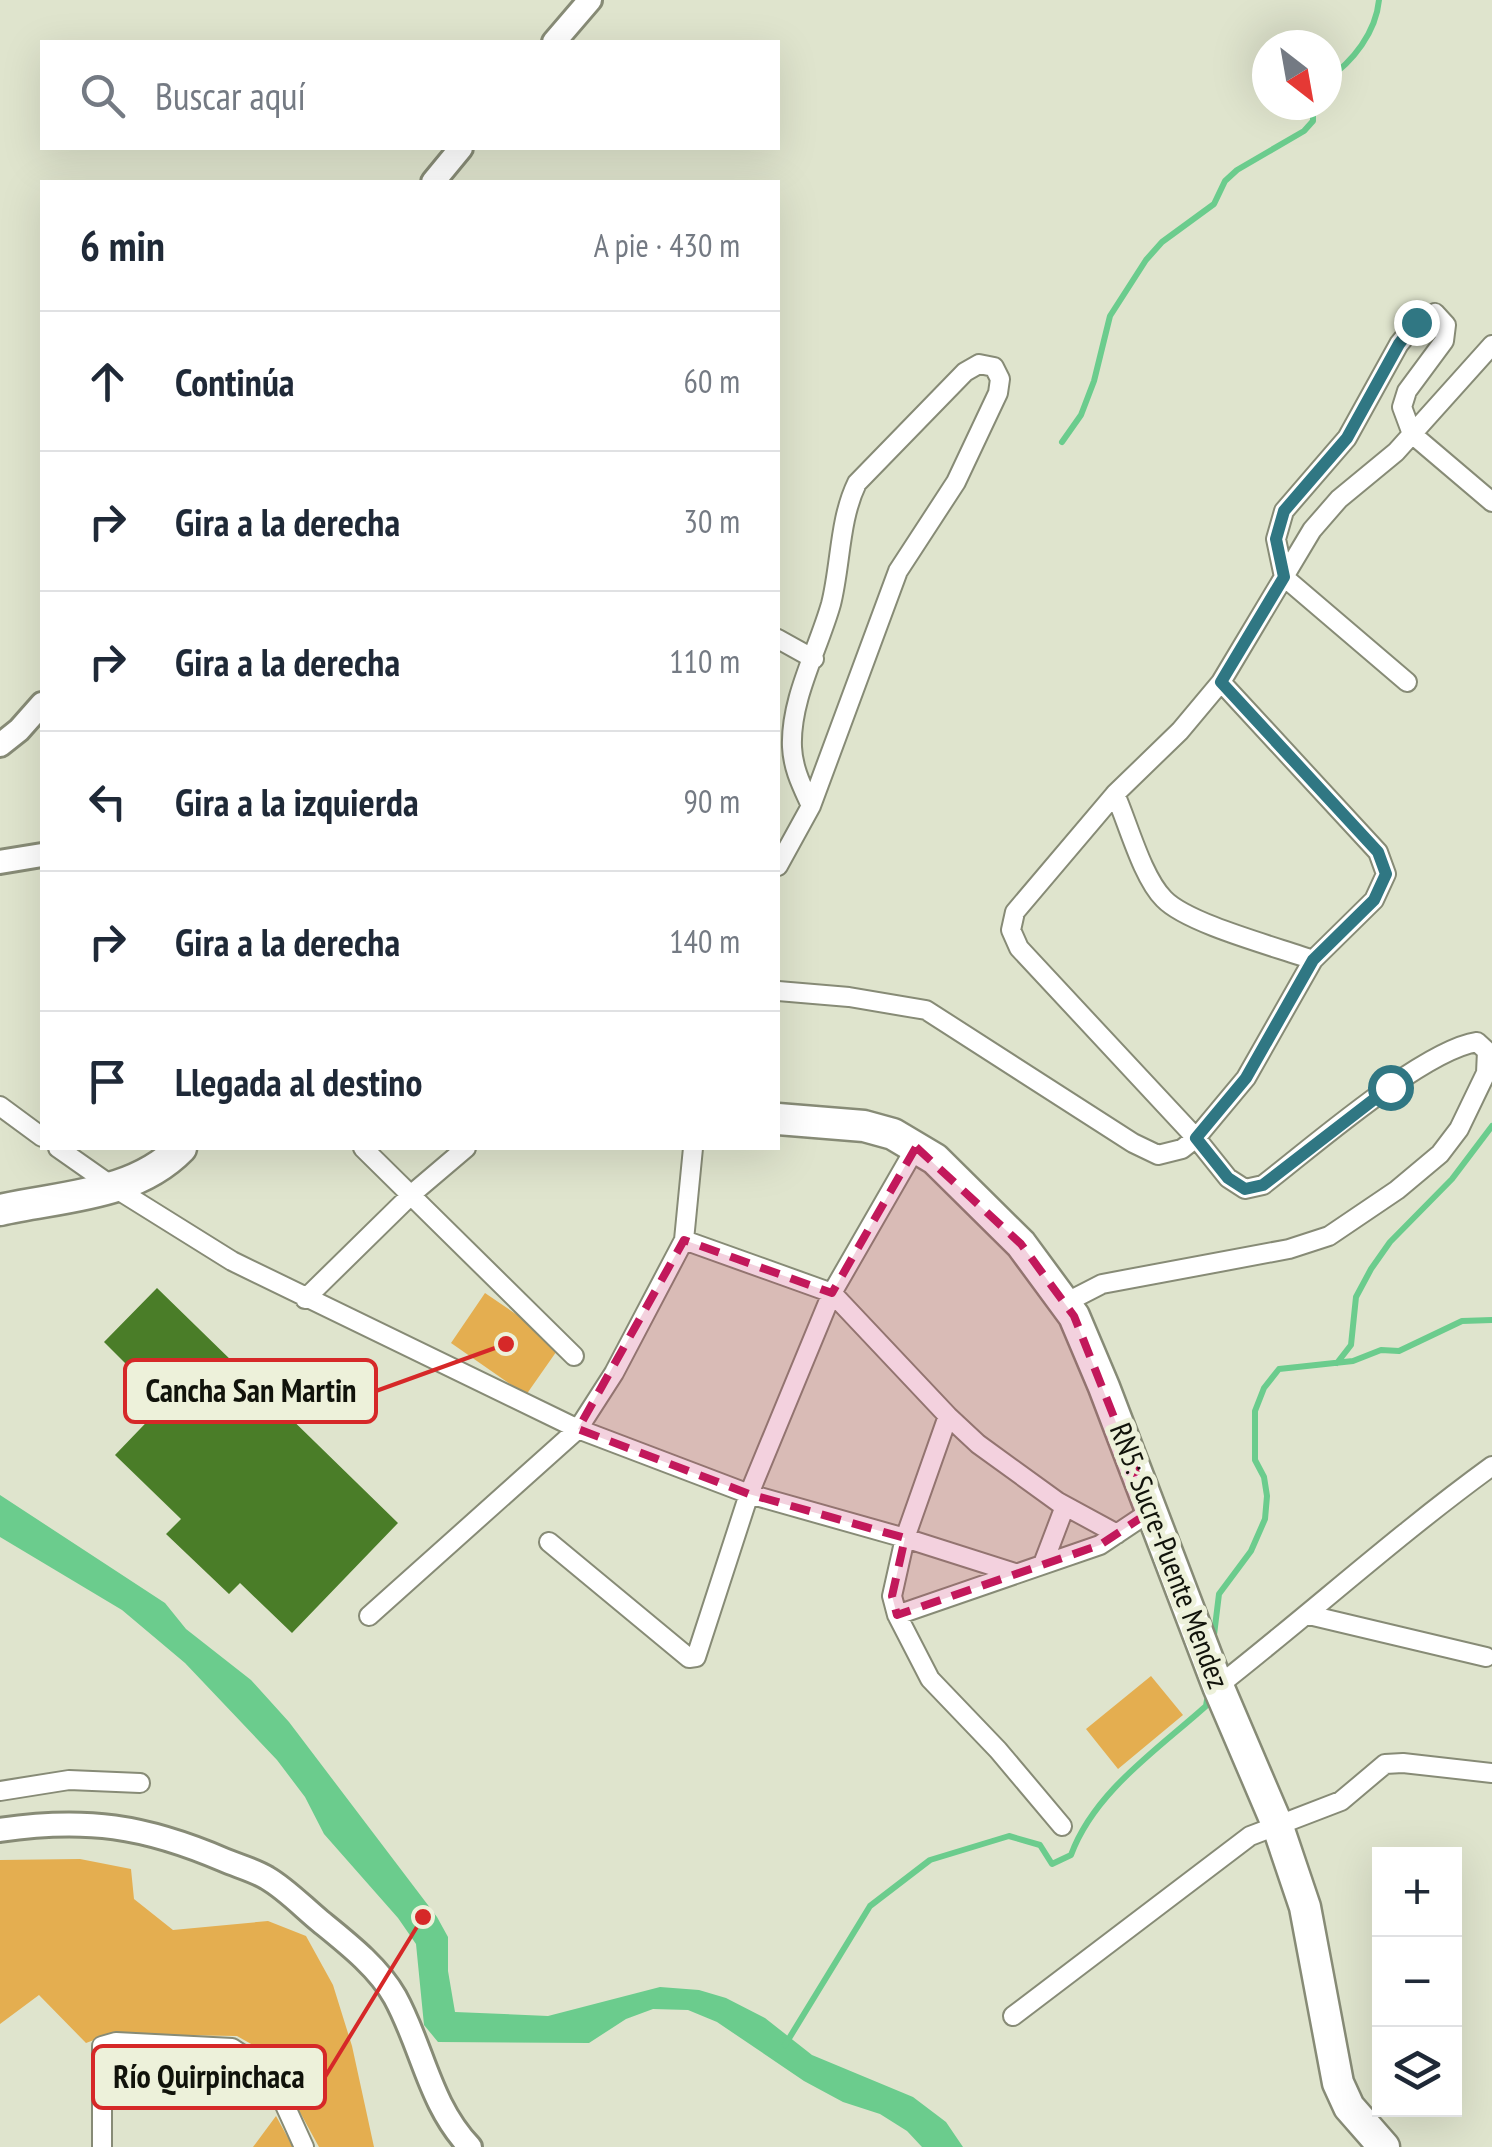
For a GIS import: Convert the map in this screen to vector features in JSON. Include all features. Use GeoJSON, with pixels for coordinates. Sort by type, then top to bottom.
{"type":"FeatureCollection","features":[{"type":"Feature","properties":{"kind":"highway","name":"RN5: Sucre-Puente Mendez"},"geometry":{"type":"LineString","coordinates":[[780,1119],[864,1126],[892,1134],[935,1158],[1021,1244],[1074,1316],[1276,1824],[1305,1907],[1338,2083],[1350,2107],[1384,2147]]}},
{"type":"Feature","properties":{"kind":"highway"},"geometry":{"type":"LineString","coordinates":[[0,1210],[114,1188],[146,1174],[179,1150]]}},
{"type":"Feature","properties":{"kind":"street"},"geometry":{"type":"LineString","coordinates":[[556,40],[590,0]]}},
{"type":"Feature","properties":{"kind":"street"},"geometry":{"type":"LineString","coordinates":[[434,180],[460,150]]}},
{"type":"Feature","properties":{"kind":"street"},"geometry":{"type":"LineString","coordinates":[[1407,682],[1284,577],[1276,539],[1284,511],[1347,438],[1399,344],[1416,322],[1435,313],[1446,325],[1444,340],[1407,391],[1402,407],[1412,434],[1492,502]]}},
{"type":"Feature","properties":{"kind":"street"},"geometry":{"type":"LineString","coordinates":[[1065,1303],[1102,1284],[1289,1249],[1329,1236],[1440,1154],[1459,1129],[1486,1073],[1489,1046],[1477,1042],[1461,1044],[1390,1087],[1263,1185],[1245,1189],[1228,1178],[1196,1138],[1019,948],[1011,930],[1014,912],[1115,794],[1180,731],[1221,682],[1312,530],[1338,499],[1396,452],[1492,345]]}},
{"type":"Feature","properties":{"kind":"street"},"geometry":{"type":"LineString","coordinates":[[780,862],[812,806],[898,572],[956,482],[998,394],[1000,379],[994,367],[979,364],[965,372],[857,483],[848,501],[835,584],[796,712],[792,746],[796,776],[812,806]]}},
{"type":"Feature","properties":{"kind":"street"},"geometry":{"type":"LineString","coordinates":[[780,640],[814,659]]}},
{"type":"Feature","properties":{"kind":"street"},"geometry":{"type":"LineString","coordinates":[[780,991],[849,997],[926,1010],[1132,1143],[1158,1155],[1182,1150],[1246,1078],[1313,960],[1374,900],[1386,874],[1378,852],[1221,682]]}},
{"type":"Feature","properties":{"kind":"street"},"geometry":{"type":"LineString","coordinates":[[0,746],[40,706]]}},
{"type":"Feature","properties":{"kind":"street"},"geometry":{"type":"LineString","coordinates":[[1115,794],[1163,898],[1184,913],[1313,960]]}},
{"type":"Feature","properties":{"kind":"street"},"geometry":{"type":"LineString","coordinates":[[0,862],[40,855]]}},
{"type":"Feature","properties":{"kind":"street"},"geometry":{"type":"LineString","coordinates":[[0,1106],[40,1136]]}},
{"type":"Feature","properties":{"kind":"street"},"geometry":{"type":"LineString","coordinates":[[549,1542],[689,1658],[696,1658],[749,1494],[832,1293],[916,1147]]}},
{"type":"Feature","properties":{"kind":"street"},"geometry":{"type":"LineString","coordinates":[[61,1150],[232,1262],[578,1430],[749,1494],[1015,1573]]}},
{"type":"Feature","properties":{"kind":"street"},"geometry":{"type":"LineString","coordinates":[[365,1150],[574,1356]]}},
{"type":"Feature","properties":{"kind":"street"},"geometry":{"type":"LineString","coordinates":[[305,1299],[464,1150]]}},
{"type":"Feature","properties":{"kind":"street"},"geometry":{"type":"LineString","coordinates":[[369,1616],[578,1430],[614,1373],[684,1240],[693,1150]]}},
{"type":"Feature","properties":{"kind":"street"},"geometry":{"type":"LineString","coordinates":[[684,1240],[832,1293],[978,1444],[1066,1506],[1117,1534]]}},
{"type":"Feature","properties":{"kind":"street"},"geometry":{"type":"LineString","coordinates":[[948,1416],[906,1538],[892,1596],[897,1615],[930,1679],[1062,1826]]}},
{"type":"Feature","properties":{"kind":"street"},"geometry":{"type":"LineString","coordinates":[[1218,1686],[1416,1522],[1492,1466]]}},
{"type":"Feature","properties":{"kind":"street"},"geometry":{"type":"LineString","coordinates":[[1042,1564],[1066,1506]]}},
{"type":"Feature","properties":{"kind":"street"},"geometry":{"type":"LineString","coordinates":[[897,1615],[1100,1545],[1151,1511]]}},
{"type":"Feature","properties":{"kind":"street"},"geometry":{"type":"LineString","coordinates":[[1308,1615],[1486,1657]]}},
{"type":"Feature","properties":{"kind":"street"},"geometry":{"type":"LineString","coordinates":[[1013,2016],[1250,1836],[1342,1801],[1385,1764],[1492,1773]]}},
{"type":"Feature","properties":{"kind":"street"},"geometry":{"type":"LineString","coordinates":[[0,1792],[69,1780],[140,1784]]}},
{"type":"Feature","properties":{"kind":"street"},"geometry":{"type":"LineString","coordinates":[[0,1830],[42,1824],[118,1825],[188,1844],[267,1878],[383,1978],[397,2001],[431,2088],[451,2127],[470,2147]]}},
{"type":"Feature","properties":{"kind":"street"},"geometry":{"type":"LineString","coordinates":[[102,2147],[102,2046],[116,2042],[232,2048],[255,2063],[279,2092],[304,2147]]}},
{"type":"Feature","properties":{"kind":"highlighted area"},"geometry":{"type":"Polygon","coordinates":[[[916,1147],[1021,1244],[1074,1316],[1151,1511],[1100,1545],[897,1615],[892,1596],[905,1538],[749,1494],[578,1429],[684,1240],[832,1293],[916,1147]]]}},
{"type":"Feature","properties":{"kind":"shaded area"},"geometry":{"type":"Polygon","coordinates":[[[485,1293],[561,1345],[526,1395],[451,1343],[485,1293]]]}},
{"type":"Feature","properties":{"kind":"shaded area"},"geometry":{"type":"Polygon","coordinates":[[[0,1495],[165,1603],[186,1629],[251,1680],[289,1722],[437,1917],[448,1937],[448,1971],[455,2012],[548,2016],[660,1987],[699,1990],[726,1998],[765,2018],[812,2055],[913,2097],[946,2122],[963,2147],[922,2147],[907,2131],[880,2114],[843,2102],[804,2081],[717,2022],[688,2010],[653,2009],[626,2019],[589,2043],[438,2042],[424,2025],[416,1944],[324,1834],[305,1797],[277,1760],[185,1663],[122,1610],[0,1537],[0,1495]]]}},
{"type":"Feature","properties":{"kind":"shaded area"},"geometry":{"type":"Polygon","coordinates":[[[1151,1676],[1183,1715],[1118,1769],[1086,1729],[1151,1676]]]}},
{"type":"Feature","properties":{"kind":"shaded area"},"geometry":{"type":"Polygon","coordinates":[[[80,1859],[131,1869],[134,1899],[173,1930],[268,1921],[306,1936],[333,1985],[352,2046],[374,2147],[319,2147],[262,2050],[237,2036],[110,2034],[86,2043],[39,1995],[0,2024],[0,1860],[80,1859]]]}},
{"type":"Feature","properties":{"kind":"shaded area"},"geometry":{"type":"Polygon","coordinates":[[[276,2116],[293,2147],[253,2147],[276,2116]]]}},
{"type":"Feature","properties":{"kind":"building"},"geometry":{"type":"Polygon","coordinates":[[[157,1288],[398,1523],[292,1633],[240,1583],[229,1594],[166,1534],[181,1519],[115,1455],[165,1403],[104,1342],[157,1288]]]}},
{"type":"Feature","properties":{"kind":"waterway"},"geometry":{"type":"LineString","coordinates":[[1342,67],[1362,45],[1379,0]]}},
{"type":"Feature","properties":{"kind":"waterway"},"geometry":{"type":"LineString","coordinates":[[1062,442],[1081,415],[1094,381],[1110,316],[1146,260],[1162,242],[1214,204],[1225,181],[1237,170],[1304,131],[1313,120]]}},
{"type":"Feature","properties":{"kind":"waterway"},"geometry":{"type":"LineString","coordinates":[[1337,1363],[1351,1345],[1356,1297],[1371,1269],[1390,1242],[1452,1179],[1492,1126]]}},
{"type":"Feature","properties":{"kind":"waterway"},"geometry":{"type":"LineString","coordinates":[[1214,1635],[1219,1594],[1251,1551],[1265,1519],[1264,1477],[1255,1460],[1255,1411],[1264,1388],[1279,1369],[1353,1361],[1381,1350],[1399,1351],[1462,1321],[1492,1320]]}},
{"type":"Feature","properties":{"kind":"waterway"},"geometry":{"type":"LineString","coordinates":[[785,2045],[870,1906],[930,1860],[1009,1836],[1040,1845],[1052,1864],[1071,1855],[1081,1832],[1111,1792],[1206,1706],[1207,1700]]}},
{"type":"Feature","properties":{"kind":"place","name":"Cancha San Martin"},"geometry":{"type":"Point","coordinates":[506,1344]}},
{"type":"Feature","properties":{"kind":"place","name":"Río Quirpinchaca"},"geometry":{"type":"Point","coordinates":[423,1917]}},
{"type":"Feature","properties":{"kind":"route"},"geometry":{"type":"LineString","coordinates":[[1390,1087],[1263,1185],[1245,1189],[1228,1178],[1196,1138],[1246,1078],[1313,960],[1374,900],[1386,874],[1378,852],[1221,682],[1284,577],[1276,539],[1284,511],[1347,438],[1399,344],[1416,322]]}}]}
